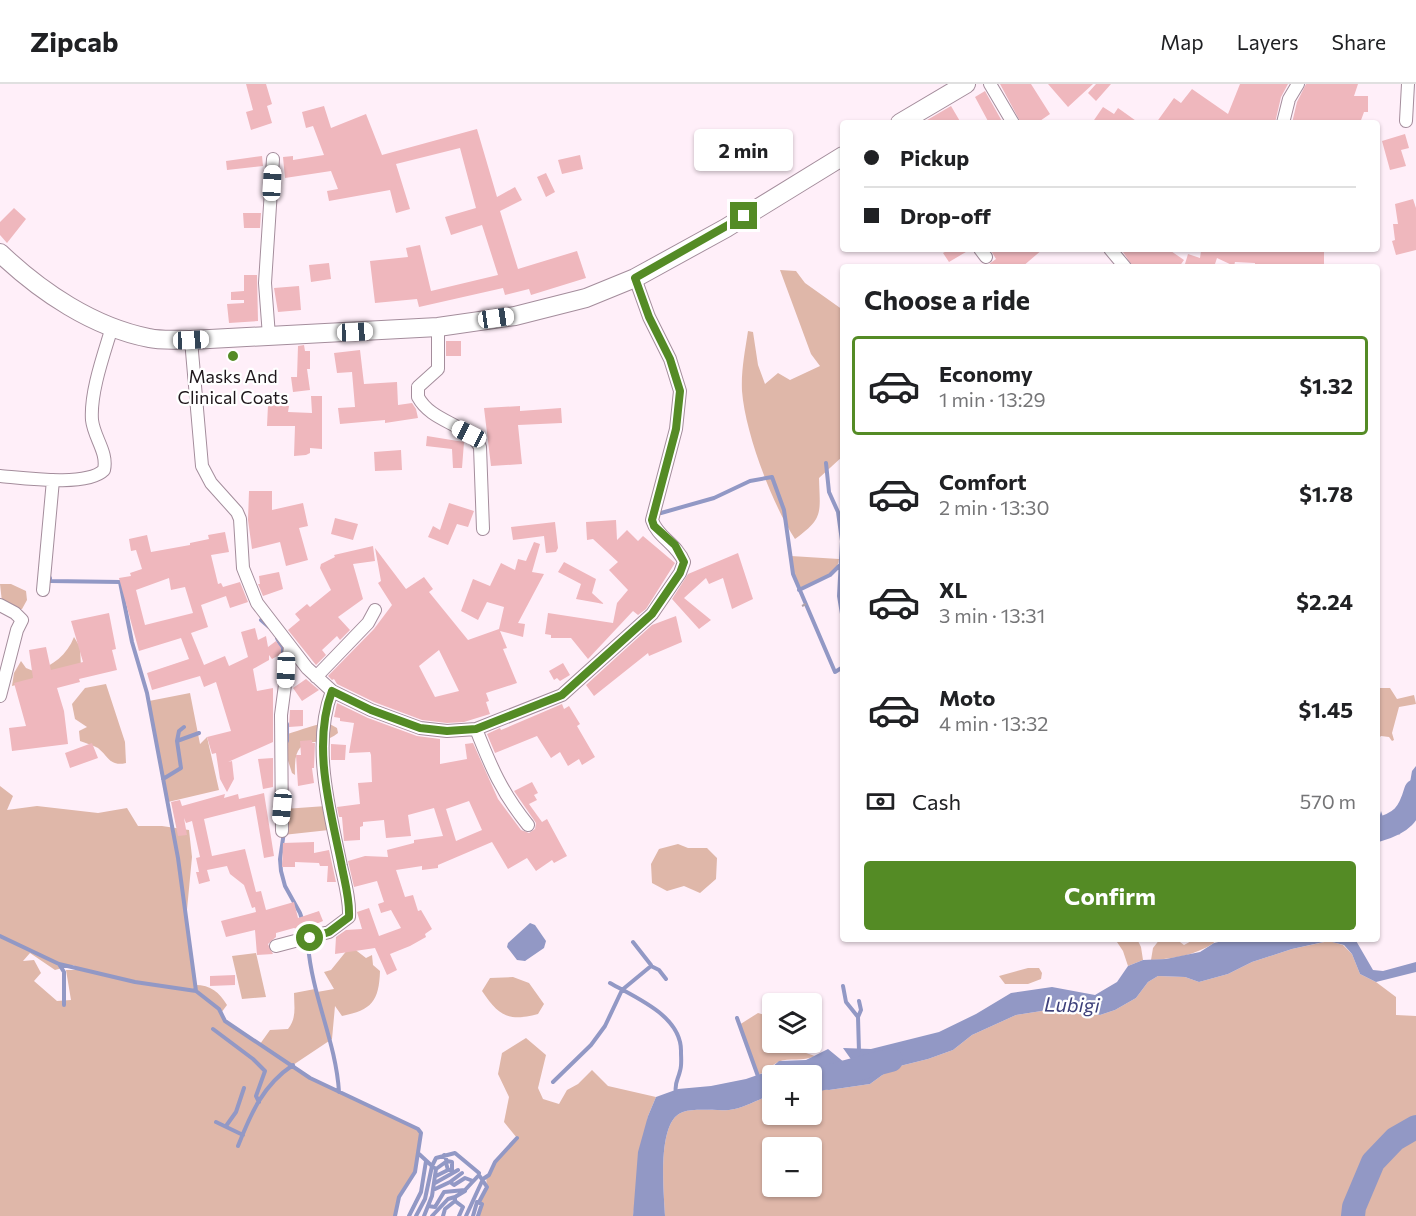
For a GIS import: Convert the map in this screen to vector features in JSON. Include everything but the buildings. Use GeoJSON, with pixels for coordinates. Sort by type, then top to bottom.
{"type":"FeatureCollection","features":[{"type":"Feature","properties":{"kind":"street"},"geometry":{"type":"LineString","coordinates":[[904,120],[940,90],[966,84]]}},
{"type":"Feature","properties":{"kind":"street"},"geometry":{"type":"LineString","coordinates":[[990,84],[1011,120]]}},
{"type":"Feature","properties":{"kind":"street"},"geometry":{"type":"LineString","coordinates":[[1284,120],[1289,99],[1298,84]]}},
{"type":"Feature","properties":{"kind":"street"},"geometry":{"type":"LineString","coordinates":[[1406,121],[1408,84]]}},
{"type":"Feature","properties":{"kind":"street"},"geometry":{"type":"LineString","coordinates":[[0,253],[50,294],[72,308],[112,327],[150,339],[191,340],[438,327],[534,311],[586,298],[635,278],[726,228],[840,158]]}},
{"type":"Feature","properties":{"kind":"street"},"geometry":{"type":"LineString","coordinates":[[269,336],[265,283],[273,159]]}},
{"type":"Feature","properties":{"kind":"street"},"geometry":{"type":"LineString","coordinates":[[1112,252],[1122,264]]}},
{"type":"Feature","properties":{"kind":"street"},"geometry":{"type":"LineString","coordinates":[[191,340],[202,466],[211,483],[237,512],[242,529],[241,550],[246,578],[257,603],[290,647],[316,677],[332,691],[371,710],[420,728],[447,731],[476,729],[562,695],[652,614],[680,573],[684,562],[675,545],[660,533],[652,520],[676,429],[680,391],[670,359],[649,317],[635,278]]}},
{"type":"Feature","properties":{"kind":"street"},"geometry":{"type":"LineString","coordinates":[[0,476],[53,480],[93,476],[104,470],[105,460],[94,430],[93,411],[112,327]]}},
{"type":"Feature","properties":{"kind":"street"},"geometry":{"type":"LineString","coordinates":[[438,327],[438,369],[418,387],[418,397],[429,412],[474,438],[480,447],[483,529]]}},
{"type":"Feature","properties":{"kind":"street"},"geometry":{"type":"LineString","coordinates":[[43,590],[53,480]]}},
{"type":"Feature","properties":{"kind":"street"},"geometry":{"type":"LineString","coordinates":[[0,605],[15,613],[22,620],[17,630],[0,696]]}},
{"type":"Feature","properties":{"kind":"street"},"geometry":{"type":"LineString","coordinates":[[316,677],[368,623],[375,610]]}},
{"type":"Feature","properties":{"kind":"street"},"geometry":{"type":"LineString","coordinates":[[282,831],[281,715],[290,647]]}},
{"type":"Feature","properties":{"kind":"street"},"geometry":{"type":"LineString","coordinates":[[276,946],[329,932],[349,917],[323,749],[324,719],[332,691]]}},
{"type":"Feature","properties":{"kind":"street"},"geometry":{"type":"LineString","coordinates":[[476,729],[500,786],[528,825]]}},
{"type":"Feature","properties":{"kind":"path"},"geometry":{"type":"LineString","coordinates":[[802,606],[808,603]]}},
{"type":"Feature","properties":{"kind":"shaded area"},"geometry":{"type":"Polygon","coordinates":[[[780,270],[796,271],[805,283],[840,308],[840,459],[819,478],[820,499],[816,520],[795,539],[769,488],[748,426],[742,391],[748,331],[753,332],[758,365],[765,384],[778,373],[790,380],[820,366],[811,354],[780,270]]]}},
{"type":"Feature","properties":{"kind":"shaded area"},"geometry":{"type":"Polygon","coordinates":[[[791,556],[839,559],[834,571],[829,575],[799,590],[793,574],[791,556]]]}},
{"type":"Feature","properties":{"kind":"shaded area"},"geometry":{"type":"Polygon","coordinates":[[[0,584],[11,584],[26,591],[27,600],[22,609],[14,609],[2,602],[0,584]]]}},
{"type":"Feature","properties":{"kind":"shaded area"},"geometry":{"type":"Polygon","coordinates":[[[74,637],[80,647],[81,667],[12,686],[14,673],[21,661],[26,668],[36,672],[54,663],[74,637]]]}},
{"type":"Feature","properties":{"kind":"shaded area"},"geometry":{"type":"Polygon","coordinates":[[[106,684],[125,742],[126,763],[113,762],[98,748],[80,741],[79,731],[87,727],[75,719],[72,704],[85,688],[106,684]]]}},
{"type":"Feature","properties":{"kind":"shaded area"},"geometry":{"type":"Polygon","coordinates":[[[1380,688],[1390,688],[1397,699],[1414,695],[1416,704],[1399,707],[1392,733],[1394,740],[1381,736],[1380,688]]]}},
{"type":"Feature","properties":{"kind":"shaded area"},"geometry":{"type":"Polygon","coordinates":[[[190,693],[200,744],[207,737],[219,790],[168,802],[149,701],[190,693]]]}},
{"type":"Feature","properties":{"kind":"shaded area"},"geometry":{"type":"Polygon","coordinates":[[[328,723],[337,728],[338,733],[322,741],[302,746],[295,761],[295,775],[292,773],[280,736],[328,723]]]}},
{"type":"Feature","properties":{"kind":"shaded area"},"geometry":{"type":"Polygon","coordinates":[[[0,786],[13,796],[7,810],[37,806],[98,813],[127,808],[138,826],[162,826],[189,830],[192,857],[186,920],[195,985],[206,986],[218,993],[227,1005],[221,1013],[225,1021],[260,1044],[270,1030],[288,1029],[291,1025],[294,993],[315,989],[317,992],[334,989],[324,972],[331,970],[348,949],[353,948],[366,958],[372,955],[373,965],[380,971],[378,990],[372,1002],[360,1011],[342,1016],[335,1006],[332,1039],[293,1065],[310,1078],[408,1123],[421,1133],[415,1172],[399,1197],[395,1216],[0,1216],[0,786]],[[30,953],[23,961],[34,960],[41,973],[34,981],[57,1001],[71,1000],[66,970],[83,970],[73,965],[55,970],[30,953]]]}},
{"type":"Feature","properties":{"kind":"shaded area"},"geometry":{"type":"Polygon","coordinates":[[[326,806],[329,830],[283,835],[284,809],[326,806]]]}},
{"type":"Feature","properties":{"kind":"shaded area"},"geometry":{"type":"Polygon","coordinates":[[[678,844],[688,848],[707,848],[717,858],[716,879],[700,893],[684,886],[667,891],[652,883],[651,864],[659,849],[678,844]]]}},
{"type":"Feature","properties":{"kind":"shaded area"},"geometry":{"type":"Polygon","coordinates":[[[1117,942],[1138,942],[1143,960],[1128,966],[1117,942]]]}},
{"type":"Feature","properties":{"kind":"shaded area"},"geometry":{"type":"Polygon","coordinates":[[[1158,942],[1180,942],[1184,945],[1190,942],[1214,943],[1199,951],[1168,959],[1151,960],[1153,948],[1158,942]]]}},
{"type":"Feature","properties":{"kind":"shaded area"},"geometry":{"type":"Polygon","coordinates":[[[1332,942],[1343,945],[1352,954],[1360,974],[1376,982],[1396,997],[1396,1015],[1416,1016],[1416,1216],[665,1216],[663,1176],[665,1143],[674,1118],[683,1112],[735,1109],[762,1098],[762,1125],[822,1125],[822,1089],[870,1084],[892,1068],[953,1050],[972,1035],[1016,1015],[1067,1007],[1100,1015],[1115,1010],[1136,998],[1148,982],[1158,976],[1185,977],[1199,982],[1228,974],[1252,962],[1292,949],[1332,942]]]}},
{"type":"Feature","properties":{"kind":"shaded area"},"geometry":{"type":"Polygon","coordinates":[[[256,953],[266,997],[242,999],[232,956],[256,953]]]}},
{"type":"Feature","properties":{"kind":"shaded area"},"geometry":{"type":"Polygon","coordinates":[[[1028,968],[1039,968],[1042,973],[1041,979],[1028,984],[1005,984],[999,976],[1028,968]]]}},
{"type":"Feature","properties":{"kind":"shaded area"},"geometry":{"type":"Polygon","coordinates":[[[513,977],[529,983],[544,1004],[538,1014],[519,1017],[505,1015],[482,991],[490,978],[513,977]]]}},
{"type":"Feature","properties":{"kind":"shaded area"},"geometry":{"type":"Polygon","coordinates":[[[758,1013],[762,1014],[762,1053],[806,1053],[815,1056],[782,1061],[774,1065],[762,1065],[762,1073],[758,1075],[739,1025],[758,1013]]]}},
{"type":"Feature","properties":{"kind":"shaded area"},"geometry":{"type":"Polygon","coordinates":[[[526,1038],[546,1055],[538,1088],[543,1099],[559,1104],[567,1090],[578,1084],[592,1070],[608,1086],[656,1097],[648,1116],[633,1216],[478,1216],[482,1204],[479,1202],[487,1187],[486,1177],[495,1162],[517,1138],[504,1122],[509,1097],[498,1074],[502,1053],[526,1038]]]}},
{"type":"Feature","properties":{"kind":"water"},"geometry":{"type":"Polygon","coordinates":[[[1416,766],[1416,808],[1399,835],[1396,830],[1380,829],[1381,811],[1384,820],[1406,806],[1412,771],[1416,766]]]}},
{"type":"Feature","properties":{"kind":"water"},"geometry":{"type":"Polygon","coordinates":[[[530,923],[535,925],[546,941],[544,948],[525,961],[517,960],[507,947],[508,943],[530,923]]]}},
{"type":"Feature","properties":{"kind":"water"},"geometry":{"type":"Polygon","coordinates":[[[1218,942],[1324,942],[1292,949],[1252,962],[1228,974],[1199,982],[1185,977],[1158,976],[1148,982],[1136,998],[1115,1010],[1100,1015],[1067,1007],[1016,1015],[972,1035],[953,1050],[892,1068],[870,1084],[822,1089],[822,1065],[774,1065],[779,1061],[806,1060],[828,1049],[856,1072],[860,1072],[843,1048],[871,1049],[939,1032],[1011,993],[1052,987],[1095,995],[1117,982],[1128,966],[1143,960],[1166,959],[1200,952],[1218,942]]]}},
{"type":"Feature","properties":{"kind":"water"},"geometry":{"type":"Polygon","coordinates":[[[1332,942],[1357,942],[1373,970],[1383,971],[1416,962],[1416,972],[1376,982],[1360,974],[1352,954],[1344,945],[1332,942]]]}},
{"type":"Feature","properties":{"kind":"water"},"geometry":{"type":"Polygon","coordinates":[[[762,1073],[762,1098],[729,1110],[688,1111],[674,1118],[665,1143],[663,1176],[665,1216],[633,1216],[638,1152],[656,1097],[678,1089],[711,1086],[762,1073]]]}},
{"type":"Feature","properties":{"kind":"waterway"},"geometry":{"type":"LineString","coordinates":[[826,463],[829,492],[838,512],[840,526]]}},
{"type":"Feature","properties":{"kind":"waterway"},"geometry":{"type":"LineString","coordinates":[[661,513],[714,498],[750,481],[772,477],[784,510],[793,574],[835,672],[840,669]]}},
{"type":"Feature","properties":{"kind":"waterway"},"geometry":{"type":"LineString","coordinates":[[799,590],[830,575],[840,566]]}},
{"type":"Feature","properties":{"kind":"waterway"},"geometry":{"type":"LineString","coordinates":[[50,578],[50,581],[120,582],[132,642],[147,693],[178,858],[196,991]]}},
{"type":"Feature","properties":{"kind":"waterway"},"geometry":{"type":"LineString","coordinates":[[840,578],[840,602]]}},
{"type":"Feature","properties":{"kind":"waterway"},"geometry":{"type":"LineString","coordinates":[[261,620],[269,627]]}},
{"type":"Feature","properties":{"kind":"waterway"},"geometry":{"type":"LineString","coordinates":[[277,638],[284,654]]}},
{"type":"Feature","properties":{"kind":"waterway"},"geometry":{"type":"LineString","coordinates":[[287,724],[287,741]]}},
{"type":"Feature","properties":{"kind":"waterway"},"geometry":{"type":"LineString","coordinates":[[177,741],[179,731],[184,727]]}},
{"type":"Feature","properties":{"kind":"waterway"},"geometry":{"type":"LineString","coordinates":[[163,779],[181,768],[177,741],[199,733]]}},
{"type":"Feature","properties":{"kind":"waterway","name":"Lubigi"},"geometry":{"type":"LineString","coordinates":[[1380,829],[1403,817],[1416,791]]}},
{"type":"Feature","properties":{"kind":"waterway"},"geometry":{"type":"LineString","coordinates":[[284,832],[280,859],[281,871],[285,886],[300,913],[307,934]]}},
{"type":"Feature","properties":{"kind":"waterway"},"geometry":{"type":"LineString","coordinates":[[0,936],[59,964],[64,972],[64,1005]]}},
{"type":"Feature","properties":{"kind":"waterway"},"geometry":{"type":"LineString","coordinates":[[633,942],[651,965]]}},
{"type":"Feature","properties":{"kind":"waterway"},"geometry":{"type":"LineString","coordinates":[[308,945],[310,964],[333,1055],[339,1092]]}},
{"type":"Feature","properties":{"kind":"waterway"},"geometry":{"type":"LineString","coordinates":[[59,964],[135,982],[196,991],[219,1009],[225,1021],[310,1078],[418,1129],[421,1133],[415,1172],[399,1197],[395,1216]]}},
{"type":"Feature","properties":{"kind":"waterway"},"geometry":{"type":"LineString","coordinates":[[553,1082],[591,1045],[605,1026],[622,990],[651,966],[659,970],[666,979]]}},
{"type":"Feature","properties":{"kind":"waterway"},"geometry":{"type":"LineString","coordinates":[[610,983],[656,1010],[674,1028],[681,1052],[676,1093]]}},
{"type":"Feature","properties":{"kind":"waterway"},"geometry":{"type":"LineString","coordinates":[[843,986],[846,1002],[858,1017],[859,1052]]}},
{"type":"Feature","properties":{"kind":"waterway"},"geometry":{"type":"LineString","coordinates":[[858,1017],[861,1010],[859,1001]]}},
{"type":"Feature","properties":{"kind":"waterway"},"geometry":{"type":"LineString","coordinates":[[737,1018],[759,1079]]}},
{"type":"Feature","properties":{"kind":"waterway"},"geometry":{"type":"LineString","coordinates":[[213,1029],[265,1071],[256,1096],[259,1102]]}},
{"type":"Feature","properties":{"kind":"waterway","name":"Lubigi"},"geometry":{"type":"LineString","coordinates":[[822,1078],[891,1060]]}},
{"type":"Feature","properties":{"kind":"waterway"},"geometry":{"type":"LineString","coordinates":[[238,1146],[259,1101],[274,1081],[293,1065]]}},
{"type":"Feature","properties":{"kind":"waterway"},"geometry":{"type":"LineString","coordinates":[[226,1126],[236,1112],[244,1088]]}},
{"type":"Feature","properties":{"kind":"waterway"},"geometry":{"type":"LineString","coordinates":[[216,1122],[243,1135]]}},
{"type":"Feature","properties":{"kind":"waterway","name":"Lubigi"},"geometry":{"type":"LineString","coordinates":[[1353,1216],[1354,1207],[1373,1162],[1395,1139],[1416,1127]]}},
{"type":"Feature","properties":{"kind":"waterway"},"geometry":{"type":"LineString","coordinates":[[466,1216],[483,1179],[489,1175],[495,1162],[517,1138]]}},
{"type":"Feature","properties":{"kind":"waterway"},"geometry":{"type":"LineString","coordinates":[[418,1153],[432,1166],[436,1158],[455,1153],[479,1173]]}},
{"type":"Feature","properties":{"kind":"waterway"},"geometry":{"type":"LineString","coordinates":[[416,1216],[425,1199],[432,1166],[436,1169],[447,1161],[444,1155]]}},
{"type":"Feature","properties":{"kind":"waterway"},"geometry":{"type":"LineString","coordinates":[[409,1216],[421,1192],[426,1161]]}},
{"type":"Feature","properties":{"kind":"waterway"},"geometry":{"type":"LineString","coordinates":[[446,1163],[448,1170],[452,1170],[452,1162],[447,1161]]}},
{"type":"Feature","properties":{"kind":"waterway"},"geometry":{"type":"LineString","coordinates":[[424,1216],[432,1196],[436,1169]]}},
{"type":"Feature","properties":{"kind":"waterway"},"geometry":{"type":"LineString","coordinates":[[436,1176],[448,1170]]}},
{"type":"Feature","properties":{"kind":"waterway"},"geometry":{"type":"LineString","coordinates":[[435,1183],[458,1170]]}},
{"type":"Feature","properties":{"kind":"waterway"},"geometry":{"type":"LineString","coordinates":[[433,1190],[462,1173]]}},
{"type":"Feature","properties":{"kind":"waterway"},"geometry":{"type":"LineString","coordinates":[[428,1206],[435,1207],[444,1192],[465,1190],[479,1175],[487,1187],[479,1202]]}},
{"type":"Feature","properties":{"kind":"waterway"},"geometry":{"type":"LineString","coordinates":[[450,1182],[454,1185],[465,1178],[473,1181]]}},
{"type":"Feature","properties":{"kind":"waterway"},"geometry":{"type":"LineString","coordinates":[[443,1216],[445,1209],[455,1201],[455,1197],[465,1191]]}},
{"type":"Feature","properties":{"kind":"waterway"},"geometry":{"type":"LineString","coordinates":[[432,1216],[448,1199],[455,1197]]}},
{"type":"Feature","properties":{"kind":"waterway"},"geometry":{"type":"LineString","coordinates":[[455,1201],[463,1207],[459,1216]]}},
{"type":"Feature","properties":{"kind":"waterway"},"geometry":{"type":"LineString","coordinates":[[473,1216],[477,1202],[482,1204],[478,1216]]}},
{"type":"Feature","properties":{"kind":"place","name":"Masks And Clinical Coats"},"geometry":{"type":"Point","coordinates":[233,356]}},
{"type":"Feature","properties":{"kind":"route"},"geometry":{"type":"LineString","coordinates":[[310,938],[329,932],[349,917],[323,749],[324,719],[332,691],[371,710],[420,728],[447,731],[476,729],[562,695],[652,614],[680,573],[684,562],[681,554],[675,545],[654,526],[652,520],[676,429],[680,409],[680,391],[670,359],[649,317],[635,278],[744,216]]}}]}
